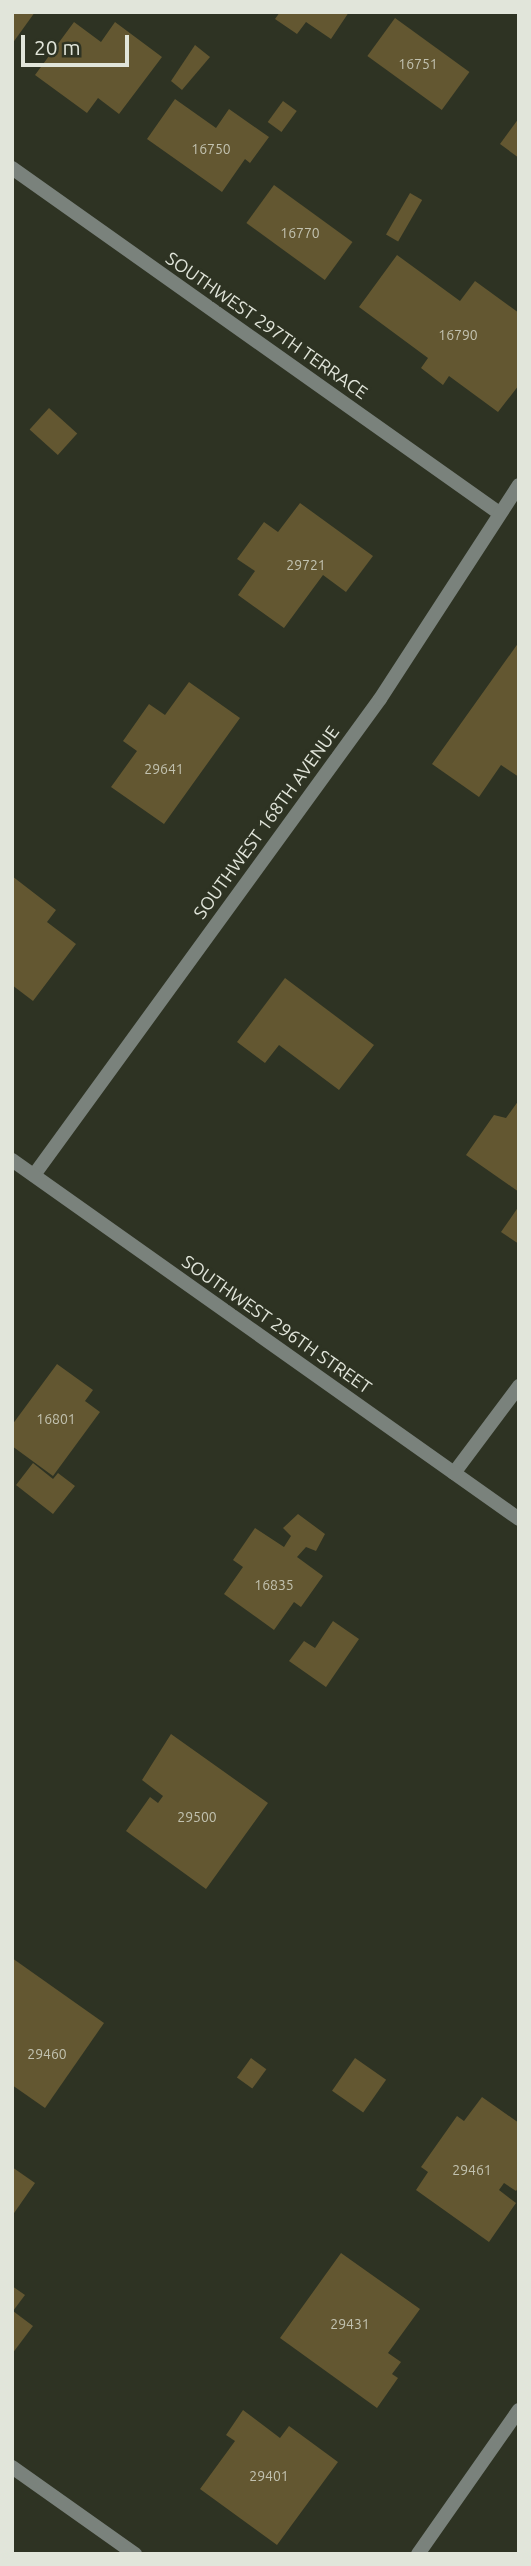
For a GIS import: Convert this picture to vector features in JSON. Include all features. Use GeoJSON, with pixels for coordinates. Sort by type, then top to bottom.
{"type":"FeatureCollection","features":[{"type":"Feature","properties":{"kind":"street","name":"SOUTHWEST 297TH TERRACE"},"geometry":{"type":"LineString","coordinates":[[12,168],[499,513]]}},
{"type":"Feature","properties":{"kind":"street","name":"SOUTHWEST 168TH AVENUE"},"geometry":{"type":"LineString","coordinates":[[34,1175],[380,699],[519,485]]}},
{"type":"Feature","properties":{"kind":"street","name":"SOUTHWEST 296TH STREET"},"geometry":{"type":"LineString","coordinates":[[12,1160],[519,1519]]}},
{"type":"Feature","properties":{"kind":"street"},"geometry":{"type":"LineString","coordinates":[[454,1473],[519,1386]]}},
{"type":"Feature","properties":{"kind":"street"},"geometry":{"type":"LineString","coordinates":[[418,2554],[519,2410]]}},
{"type":"Feature","properties":{"kind":"street"},"geometry":{"type":"LineString","coordinates":[[12,2467],[135,2554]]}},
{"type":"Feature","properties":{"kind":"building"},"geometry":{"type":"Polygon","coordinates":[[[12,12],[35,12],[12,44],[12,12]]]}},
{"type":"Feature","properties":{"kind":"building"},"geometry":{"type":"Polygon","coordinates":[[[280,12],[349,12],[331,39],[306,22],[297,34],[275,19],[280,12]]]}},
{"type":"Feature","properties":{"kind":"building"},"geometry":{"type":"Polygon","coordinates":[[[395,18],[469,72],[442,110],[367,56],[395,18]]]}},
{"type":"Feature","properties":{"kind":"building"},"geometry":{"type":"Polygon","coordinates":[[[74,22],[101,42],[115,22],[162,57],[119,114],[98,98],[87,113],[35,75],[74,22]]]}},
{"type":"Feature","properties":{"kind":"building"},"geometry":{"type":"Polygon","coordinates":[[[195,45],[210,57],[182,90],[171,81],[195,45]]]}},
{"type":"Feature","properties":{"kind":"building"},"geometry":{"type":"Polygon","coordinates":[[[175,99],[216,128],[229,109],[269,137],[250,163],[245,159],[222,192],[147,139],[175,99]]]}},
{"type":"Feature","properties":{"kind":"building"},"geometry":{"type":"Polygon","coordinates":[[[283,101],[297,111],[281,132],[268,122],[283,101]]]}},
{"type":"Feature","properties":{"kind":"building"},"geometry":{"type":"Polygon","coordinates":[[[519,118],[519,158],[500,144],[519,118]]]}},
{"type":"Feature","properties":{"kind":"building"},"geometry":{"type":"Polygon","coordinates":[[[274,185],[352,242],[325,280],[246,223],[274,185]]]}},
{"type":"Feature","properties":{"kind":"building"},"geometry":{"type":"Polygon","coordinates":[[[410,193],[422,200],[398,242],[386,235],[410,193]]]}},
{"type":"Feature","properties":{"kind":"building"},"geometry":{"type":"Polygon","coordinates":[[[397,255],[460,301],[475,281],[519,313],[519,385],[498,412],[449,376],[443,385],[421,368],[428,358],[359,307],[397,255]]]}},
{"type":"Feature","properties":{"kind":"building"},"geometry":{"type":"Polygon","coordinates":[[[49,408],[77,433],[58,455],[30,430],[49,408]]]}},
{"type":"Feature","properties":{"kind":"building"},"geometry":{"type":"Polygon","coordinates":[[[300,503],[373,556],[346,592],[323,575],[284,628],[238,595],[255,571],[237,559],[264,522],[278,532],[300,503]]]}},
{"type":"Feature","properties":{"kind":"building"},"geometry":{"type":"Polygon","coordinates":[[[519,642],[519,777],[501,765],[479,797],[432,764],[519,642]]]}},
{"type":"Feature","properties":{"kind":"building"},"geometry":{"type":"Polygon","coordinates":[[[189,682],[240,718],[164,824],[111,787],[137,751],[123,741],[149,704],[165,715],[189,682]]]}},
{"type":"Feature","properties":{"kind":"building"},"geometry":{"type":"Polygon","coordinates":[[[12,876],[56,910],[47,922],[76,944],[33,1001],[12,985],[12,876]]]}},
{"type":"Feature","properties":{"kind":"building"},"geometry":{"type":"Polygon","coordinates":[[[285,978],[374,1045],[339,1090],[279,1045],[265,1063],[237,1042],[285,978]]]}},
{"type":"Feature","properties":{"kind":"building"},"geometry":{"type":"Polygon","coordinates":[[[519,1100],[519,1192],[466,1155],[494,1115],[506,1118],[519,1100]]]}},
{"type":"Feature","properties":{"kind":"building"},"geometry":{"type":"Polygon","coordinates":[[[519,1206],[519,1244],[501,1232],[519,1206]]]}},
{"type":"Feature","properties":{"kind":"building"},"geometry":{"type":"Polygon","coordinates":[[[57,1364],[93,1390],[85,1401],[100,1412],[53,1476],[12,1446],[12,1425],[57,1364]]]}},
{"type":"Feature","properties":{"kind":"building"},"geometry":{"type":"Polygon","coordinates":[[[33,1463],[53,1479],[58,1473],[75,1486],[53,1514],[16,1485],[33,1463]]]}},
{"type":"Feature","properties":{"kind":"building"},"geometry":{"type":"Polygon","coordinates":[[[298,1514],[325,1534],[316,1551],[306,1547],[297,1557],[323,1576],[301,1607],[294,1602],[274,1630],[224,1594],[243,1567],[233,1560],[255,1528],[284,1547],[291,1536],[283,1528],[298,1514]]]}},
{"type":"Feature","properties":{"kind":"building"},"geometry":{"type":"Polygon","coordinates":[[[333,1621],[359,1639],[326,1687],[289,1661],[304,1641],[315,1648],[333,1621]]]}},
{"type":"Feature","properties":{"kind":"building"},"geometry":{"type":"Polygon","coordinates":[[[171,1734],[268,1803],[206,1889],[126,1831],[150,1797],[158,1803],[163,1796],[142,1780],[171,1734]]]}},
{"type":"Feature","properties":{"kind":"building"},"geometry":{"type":"Polygon","coordinates":[[[12,1958],[104,2023],[45,2108],[12,2085],[12,1958]]]}},
{"type":"Feature","properties":{"kind":"building"},"geometry":{"type":"Polygon","coordinates":[[[251,2058],[266,2069],[252,2089],[237,2077],[251,2058]]]}},
{"type":"Feature","properties":{"kind":"building"},"geometry":{"type":"Polygon","coordinates":[[[355,2058],[386,2080],[363,2113],[332,2091],[355,2058]]]}},
{"type":"Feature","properties":{"kind":"building"},"geometry":{"type":"Polygon","coordinates":[[[482,2097],[519,2123],[519,2187],[516,2191],[504,2183],[499,2190],[516,2203],[489,2242],[416,2190],[428,2172],[421,2167],[457,2116],[464,2121],[482,2097]]]}},
{"type":"Feature","properties":{"kind":"building"},"geometry":{"type":"Polygon","coordinates":[[[12,2167],[35,2183],[12,2216],[12,2167]]]}},
{"type":"Feature","properties":{"kind":"building"},"geometry":{"type":"Polygon","coordinates":[[[341,2253],[420,2309],[388,2353],[401,2362],[392,2374],[398,2378],[377,2408],[280,2338],[341,2253]]]}},
{"type":"Feature","properties":{"kind":"building"},"geometry":{"type":"Polygon","coordinates":[[[12,2286],[25,2295],[13,2311],[33,2326],[12,2354],[12,2286]]]}},
{"type":"Feature","properties":{"kind":"building"},"geometry":{"type":"Polygon","coordinates":[[[243,2410],[280,2438],[289,2426],[338,2462],[277,2545],[200,2489],[235,2441],[226,2435],[243,2410]]]}}]}
